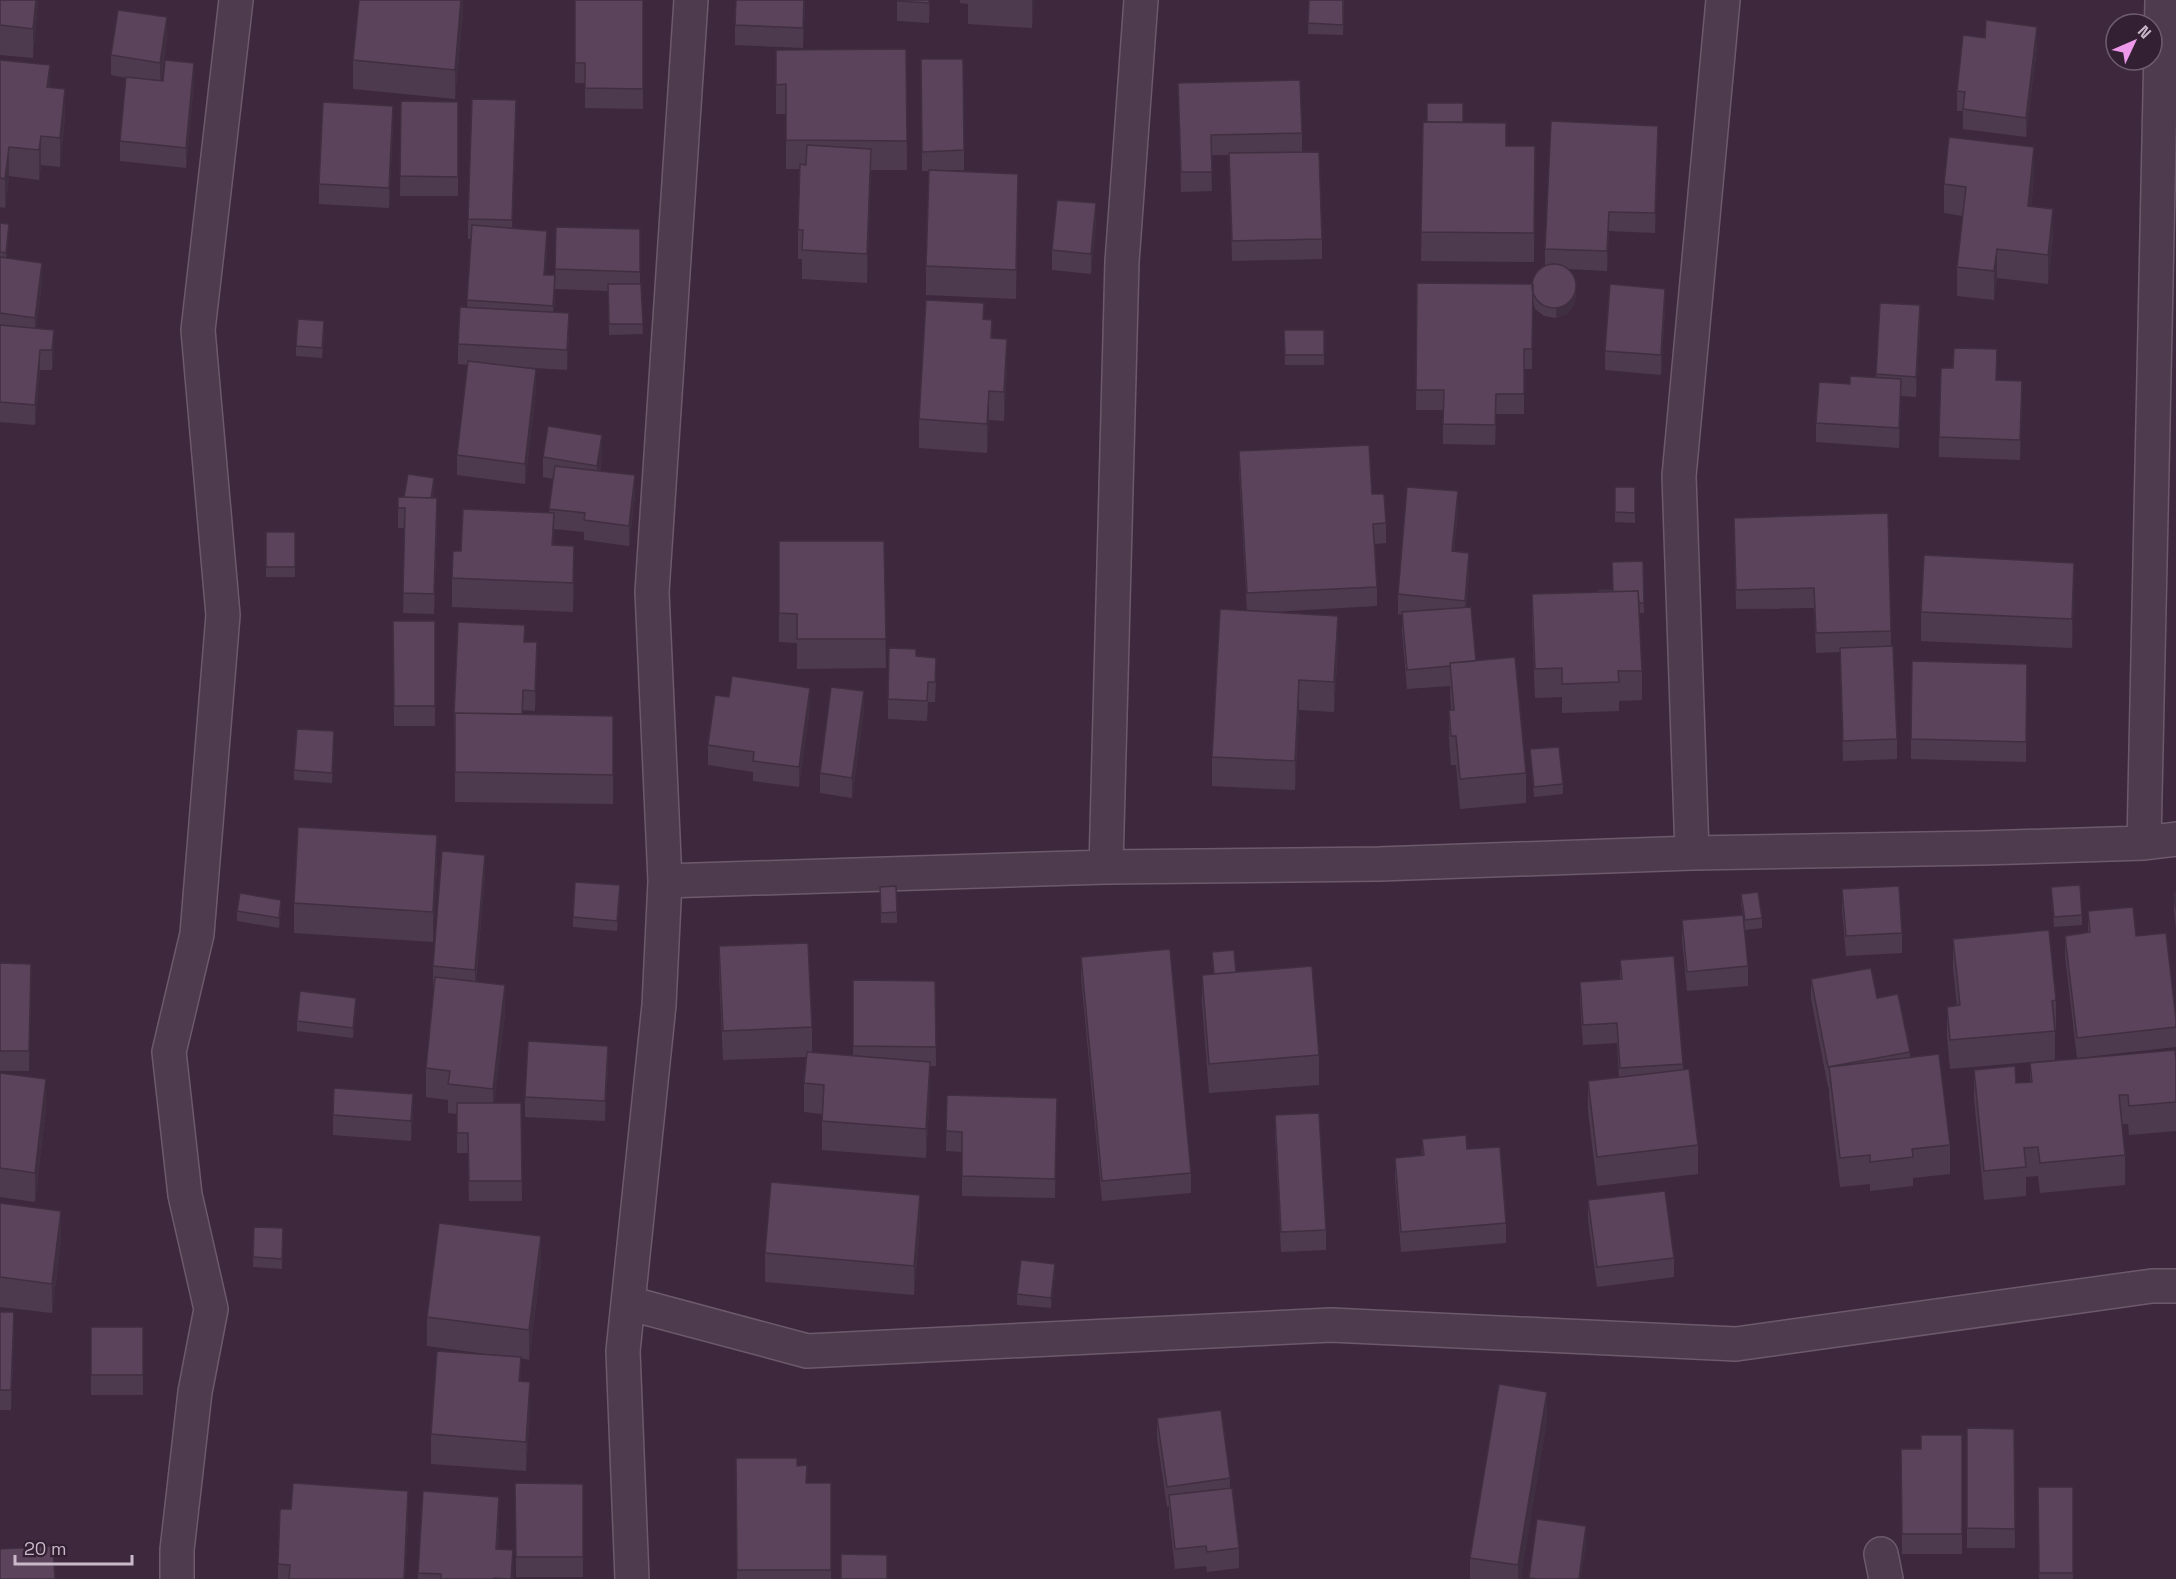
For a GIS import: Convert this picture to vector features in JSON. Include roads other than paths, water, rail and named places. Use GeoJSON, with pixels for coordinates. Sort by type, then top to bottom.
{"type":"FeatureCollection","features":[{"type":"Feature","properties":{"kind":"street"},"geometry":{"type":"LineString","coordinates":[[177,1579],[177,1550],[195,1392],[211,1310],[185,1195],[169,1052],[197,934],[223,615],[198,330],[236,0]]}},
{"type":"Feature","properties":{"kind":"street"},"geometry":{"type":"LineString","coordinates":[[632,1579],[623,1351],[659,1005],[665,880],[652,592],[691,0]]}},
{"type":"Feature","properties":{"kind":"street"},"geometry":{"type":"LineString","coordinates":[[1106,867],[1122,262],[1142,0]]}},
{"type":"Feature","properties":{"kind":"street"},"geometry":{"type":"LineString","coordinates":[[1692,853],[1679,476],[1723,0]]}},
{"type":"Feature","properties":{"kind":"street"},"geometry":{"type":"LineString","coordinates":[[2144,843],[2169,61],[2162,0]]}},
{"type":"Feature","properties":{"kind":"street"},"geometry":{"type":"LineString","coordinates":[[665,880],[1106,867],[1379,864],[1692,853],[1981,848],[2144,843],[2176,839]]}},
{"type":"Feature","properties":{"kind":"street"},"geometry":{"type":"LineString","coordinates":[[628,1303],[807,1351],[1331,1325],[1736,1344],[2152,1286],[2176,1286]]}}]}
